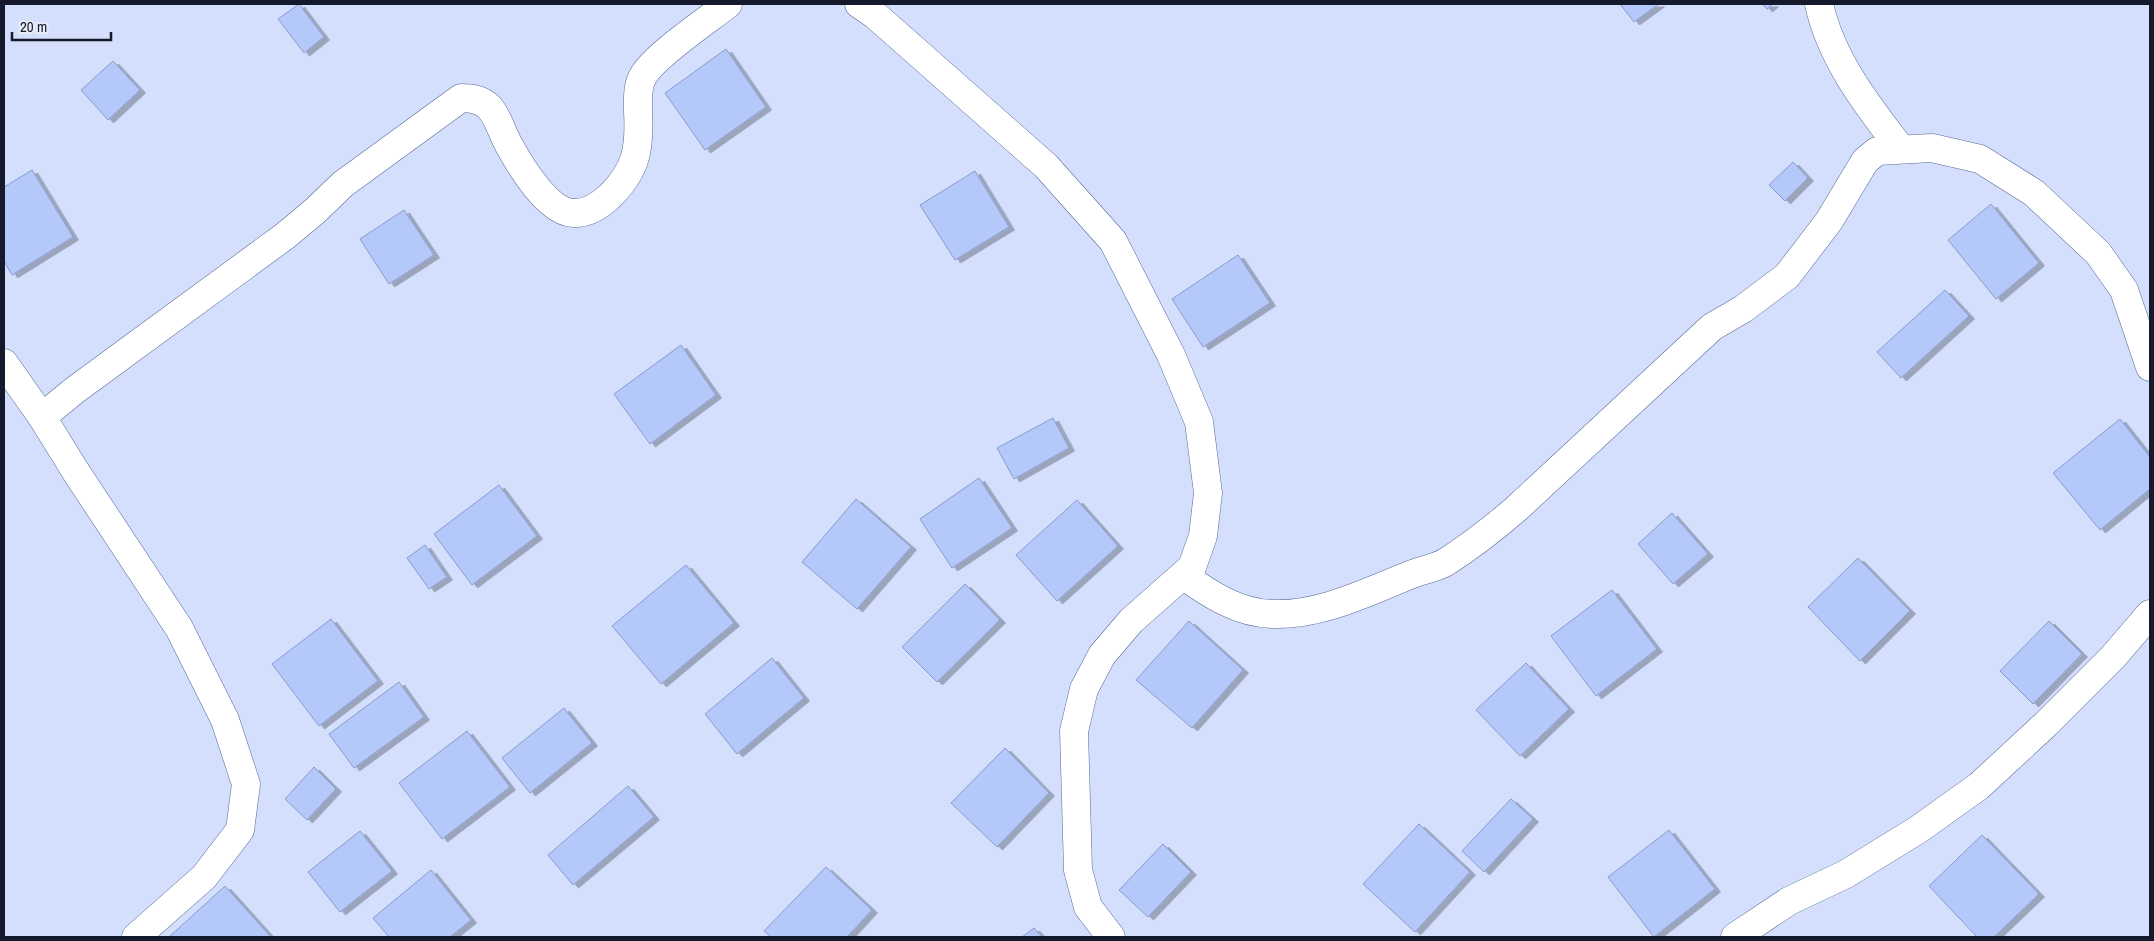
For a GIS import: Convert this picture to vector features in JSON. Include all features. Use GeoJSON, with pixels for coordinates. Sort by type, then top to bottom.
{"type":"FeatureCollection","features":[{"type":"Feature","properties":{"kind":"street"},"geometry":{"type":"LineString","coordinates":[[42,417],[75,390],[285,236],[343,184],[461,98],[481,100],[488,106],[496,116],[510,146],[545,199],[565,213],[580,213],[600,206],[620,187],[635,162],[639,139],[638,96],[642,78],[661,56],[728,4]]}},
{"type":"Feature","properties":{"kind":"street"},"geometry":{"type":"LineString","coordinates":[[859,4],[875,14],[1046,166],[1113,241],[1171,355],[1199,422],[1208,493],[1203,536],[1192,567],[1131,621],[1102,655],[1084,689],[1074,731],[1078,870],[1088,907],[1110,937]]}},
{"type":"Feature","properties":{"kind":"street"},"geometry":{"type":"LineString","coordinates":[[1819,4],[1822,18],[1842,65],[1876,117],[1901,149]]}},
{"type":"Feature","properties":{"kind":"street"},"geometry":{"type":"LineString","coordinates":[[1182,575],[1210,595],[1231,604],[1271,614],[1301,613],[1332,605],[1444,564],[1488,534],[1712,326],[1743,309],[1787,276],[1829,221],[1865,161],[1877,151],[1932,148],[1980,159],[2034,193],[2098,253],[2124,290],[2150,367]]}},
{"type":"Feature","properties":{"kind":"street"},"geometry":{"type":"LineString","coordinates":[[4,363],[42,417],[179,628],[225,720],[246,784],[240,830],[204,877],[136,937]]}},
{"type":"Feature","properties":{"kind":"street"},"geometry":{"type":"LineString","coordinates":[[1735,937],[1789,901],[1846,874],[1919,829],[1979,786],[2113,657],[2150,614]]}},
{"type":"Feature","properties":{"kind":"building"},"geometry":{"type":"Polygon","coordinates":[[[299,4],[324,37],[304,53],[278,19],[299,4]]]}},
{"type":"Feature","properties":{"kind":"building"},"geometry":{"type":"Polygon","coordinates":[[[1620,4],[1659,4],[1634,22],[1620,4]]]}},
{"type":"Feature","properties":{"kind":"building"},"geometry":{"type":"Polygon","coordinates":[[[1762,4],[1773,4],[1767,9],[1762,4]]]}},
{"type":"Feature","properties":{"kind":"building"},"geometry":{"type":"Polygon","coordinates":[[[726,49],[766,107],[705,150],[665,93],[726,49]]]}},
{"type":"Feature","properties":{"kind":"building"},"geometry":{"type":"Polygon","coordinates":[[[113,61],[140,90],[108,120],[81,90],[113,61]]]}},
{"type":"Feature","properties":{"kind":"building"},"geometry":{"type":"Polygon","coordinates":[[[1793,162],[1808,178],[1785,201],[1769,185],[1793,162]]]}},
{"type":"Feature","properties":{"kind":"building"},"geometry":{"type":"Polygon","coordinates":[[[32,170],[73,237],[12,275],[4,261],[4,187],[32,170]]]}},
{"type":"Feature","properties":{"kind":"building"},"geometry":{"type":"Polygon","coordinates":[[[975,171],[1009,227],[955,260],[920,205],[975,171]]]}},
{"type":"Feature","properties":{"kind":"building"},"geometry":{"type":"Polygon","coordinates":[[[1991,204],[2039,263],[1996,299],[1948,240],[1991,204]]]}},
{"type":"Feature","properties":{"kind":"building"},"geometry":{"type":"Polygon","coordinates":[[[404,210],[434,255],[389,284],[360,239],[404,210]]]}},
{"type":"Feature","properties":{"kind":"building"},"geometry":{"type":"Polygon","coordinates":[[[1238,255],[1270,303],[1203,347],[1172,299],[1238,255]]]}},
{"type":"Feature","properties":{"kind":"building"},"geometry":{"type":"Polygon","coordinates":[[[1945,290],[1969,316],[1901,378],[1877,352],[1945,290]]]}},
{"type":"Feature","properties":{"kind":"building"},"geometry":{"type":"Polygon","coordinates":[[[681,345],[716,395],[650,444],[614,394],[681,345]]]}},
{"type":"Feature","properties":{"kind":"building"},"geometry":{"type":"Polygon","coordinates":[[[1053,418],[1069,448],[1014,479],[997,448],[1053,418]]]}},
{"type":"Feature","properties":{"kind":"building"},"geometry":{"type":"Polygon","coordinates":[[[2120,419],[2150,457],[2150,489],[2100,530],[2053,473],[2120,419]]]}},
{"type":"Feature","properties":{"kind":"building"},"geometry":{"type":"Polygon","coordinates":[[[979,478],[1012,528],[952,568],[920,519],[979,478]]]}},
{"type":"Feature","properties":{"kind":"building"},"geometry":{"type":"Polygon","coordinates":[[[499,485],[537,536],[472,585],[434,534],[499,485]]]}},
{"type":"Feature","properties":{"kind":"building"},"geometry":{"type":"Polygon","coordinates":[[[856,499],[911,547],[857,609],[802,562],[856,499]]]}},
{"type":"Feature","properties":{"kind":"building"},"geometry":{"type":"Polygon","coordinates":[[[1077,500],[1118,546],[1057,601],[1016,555],[1077,500]]]}},
{"type":"Feature","properties":{"kind":"building"},"geometry":{"type":"Polygon","coordinates":[[[1672,513],[1708,554],[1673,584],[1638,544],[1672,513]]]}},
{"type":"Feature","properties":{"kind":"building"},"geometry":{"type":"Polygon","coordinates":[[[425,545],[447,577],[429,589],[407,558],[425,545]]]}},
{"type":"Feature","properties":{"kind":"building"},"geometry":{"type":"Polygon","coordinates":[[[1858,558],[1910,611],[1860,661],[1808,607],[1858,558]]]}},
{"type":"Feature","properties":{"kind":"building"},"geometry":{"type":"Polygon","coordinates":[[[686,565],[734,623],[661,684],[612,626],[686,565]]]}},
{"type":"Feature","properties":{"kind":"building"},"geometry":{"type":"Polygon","coordinates":[[[965,584],[1000,620],[937,682],[902,647],[965,584]]]}},
{"type":"Feature","properties":{"kind":"building"},"geometry":{"type":"Polygon","coordinates":[[[1612,590],[1657,649],[1596,696],[1551,636],[1612,590]]]}},
{"type":"Feature","properties":{"kind":"building"},"geometry":{"type":"Polygon","coordinates":[[[331,619],[378,681],[319,726],[272,664],[331,619]]]}},
{"type":"Feature","properties":{"kind":"building"},"geometry":{"type":"Polygon","coordinates":[[[1189,621],[1243,670],[1192,728],[1136,680],[1189,621]]]}},
{"type":"Feature","properties":{"kind":"building"},"geometry":{"type":"Polygon","coordinates":[[[2049,621],[2082,654],[2033,704],[2000,671],[2049,621]]]}},
{"type":"Feature","properties":{"kind":"building"},"geometry":{"type":"Polygon","coordinates":[[[772,658],[804,698],[737,754],[705,714],[772,658]]]}},
{"type":"Feature","properties":{"kind":"building"},"geometry":{"type":"Polygon","coordinates":[[[1526,663],[1569,709],[1520,756],[1476,710],[1526,663]]]}},
{"type":"Feature","properties":{"kind":"building"},"geometry":{"type":"Polygon","coordinates":[[[399,682],[424,717],[354,768],[329,734],[399,682]]]}},
{"type":"Feature","properties":{"kind":"building"},"geometry":{"type":"Polygon","coordinates":[[[564,708],[592,743],[530,793],[502,758],[564,708]]]}},
{"type":"Feature","properties":{"kind":"building"},"geometry":{"type":"Polygon","coordinates":[[[467,731],[510,787],[442,839],[399,783],[467,731]]]}},
{"type":"Feature","properties":{"kind":"building"},"geometry":{"type":"Polygon","coordinates":[[[1005,748],[1049,793],[997,847],[951,803],[1005,748]]]}},
{"type":"Feature","properties":{"kind":"building"},"geometry":{"type":"Polygon","coordinates":[[[314,767],[336,789],[307,820],[285,799],[314,767]]]}},
{"type":"Feature","properties":{"kind":"building"},"geometry":{"type":"Polygon","coordinates":[[[628,786],[654,817],[573,885],[548,855],[628,786]]]}},
{"type":"Feature","properties":{"kind":"building"},"geometry":{"type":"Polygon","coordinates":[[[1511,799],[1533,819],[1484,872],[1462,851],[1511,799]]]}},
{"type":"Feature","properties":{"kind":"building"},"geometry":{"type":"Polygon","coordinates":[[[1419,824],[1470,872],[1415,932],[1363,884],[1419,824]]]}},
{"type":"Feature","properties":{"kind":"building"},"geometry":{"type":"Polygon","coordinates":[[[1669,830],[1715,889],[1654,937],[1608,877],[1669,830]]]}},
{"type":"Feature","properties":{"kind":"building"},"geometry":{"type":"Polygon","coordinates":[[[360,831],[392,871],[340,912],[308,872],[360,831]]]}},
{"type":"Feature","properties":{"kind":"building"},"geometry":{"type":"Polygon","coordinates":[[[1982,835],[2039,894],[1994,937],[1977,937],[1929,886],[1982,835]]]}},
{"type":"Feature","properties":{"kind":"building"},"geometry":{"type":"Polygon","coordinates":[[[1163,844],[1191,872],[1148,917],[1119,890],[1163,844]]]}},
{"type":"Feature","properties":{"kind":"building"},"geometry":{"type":"Polygon","coordinates":[[[826,867],[872,910],[847,937],[771,937],[764,931],[826,867]]]}},
{"type":"Feature","properties":{"kind":"building"},"geometry":{"type":"Polygon","coordinates":[[[431,870],[471,920],[450,937],[389,937],[373,918],[431,870]]]}},
{"type":"Feature","properties":{"kind":"building"},"geometry":{"type":"Polygon","coordinates":[[[225,886],[271,937],[169,937],[225,886]]]}},
{"type":"Feature","properties":{"kind":"building"},"geometry":{"type":"Polygon","coordinates":[[[1034,928],[1042,937],[1022,937],[1034,928]]]}}]}
